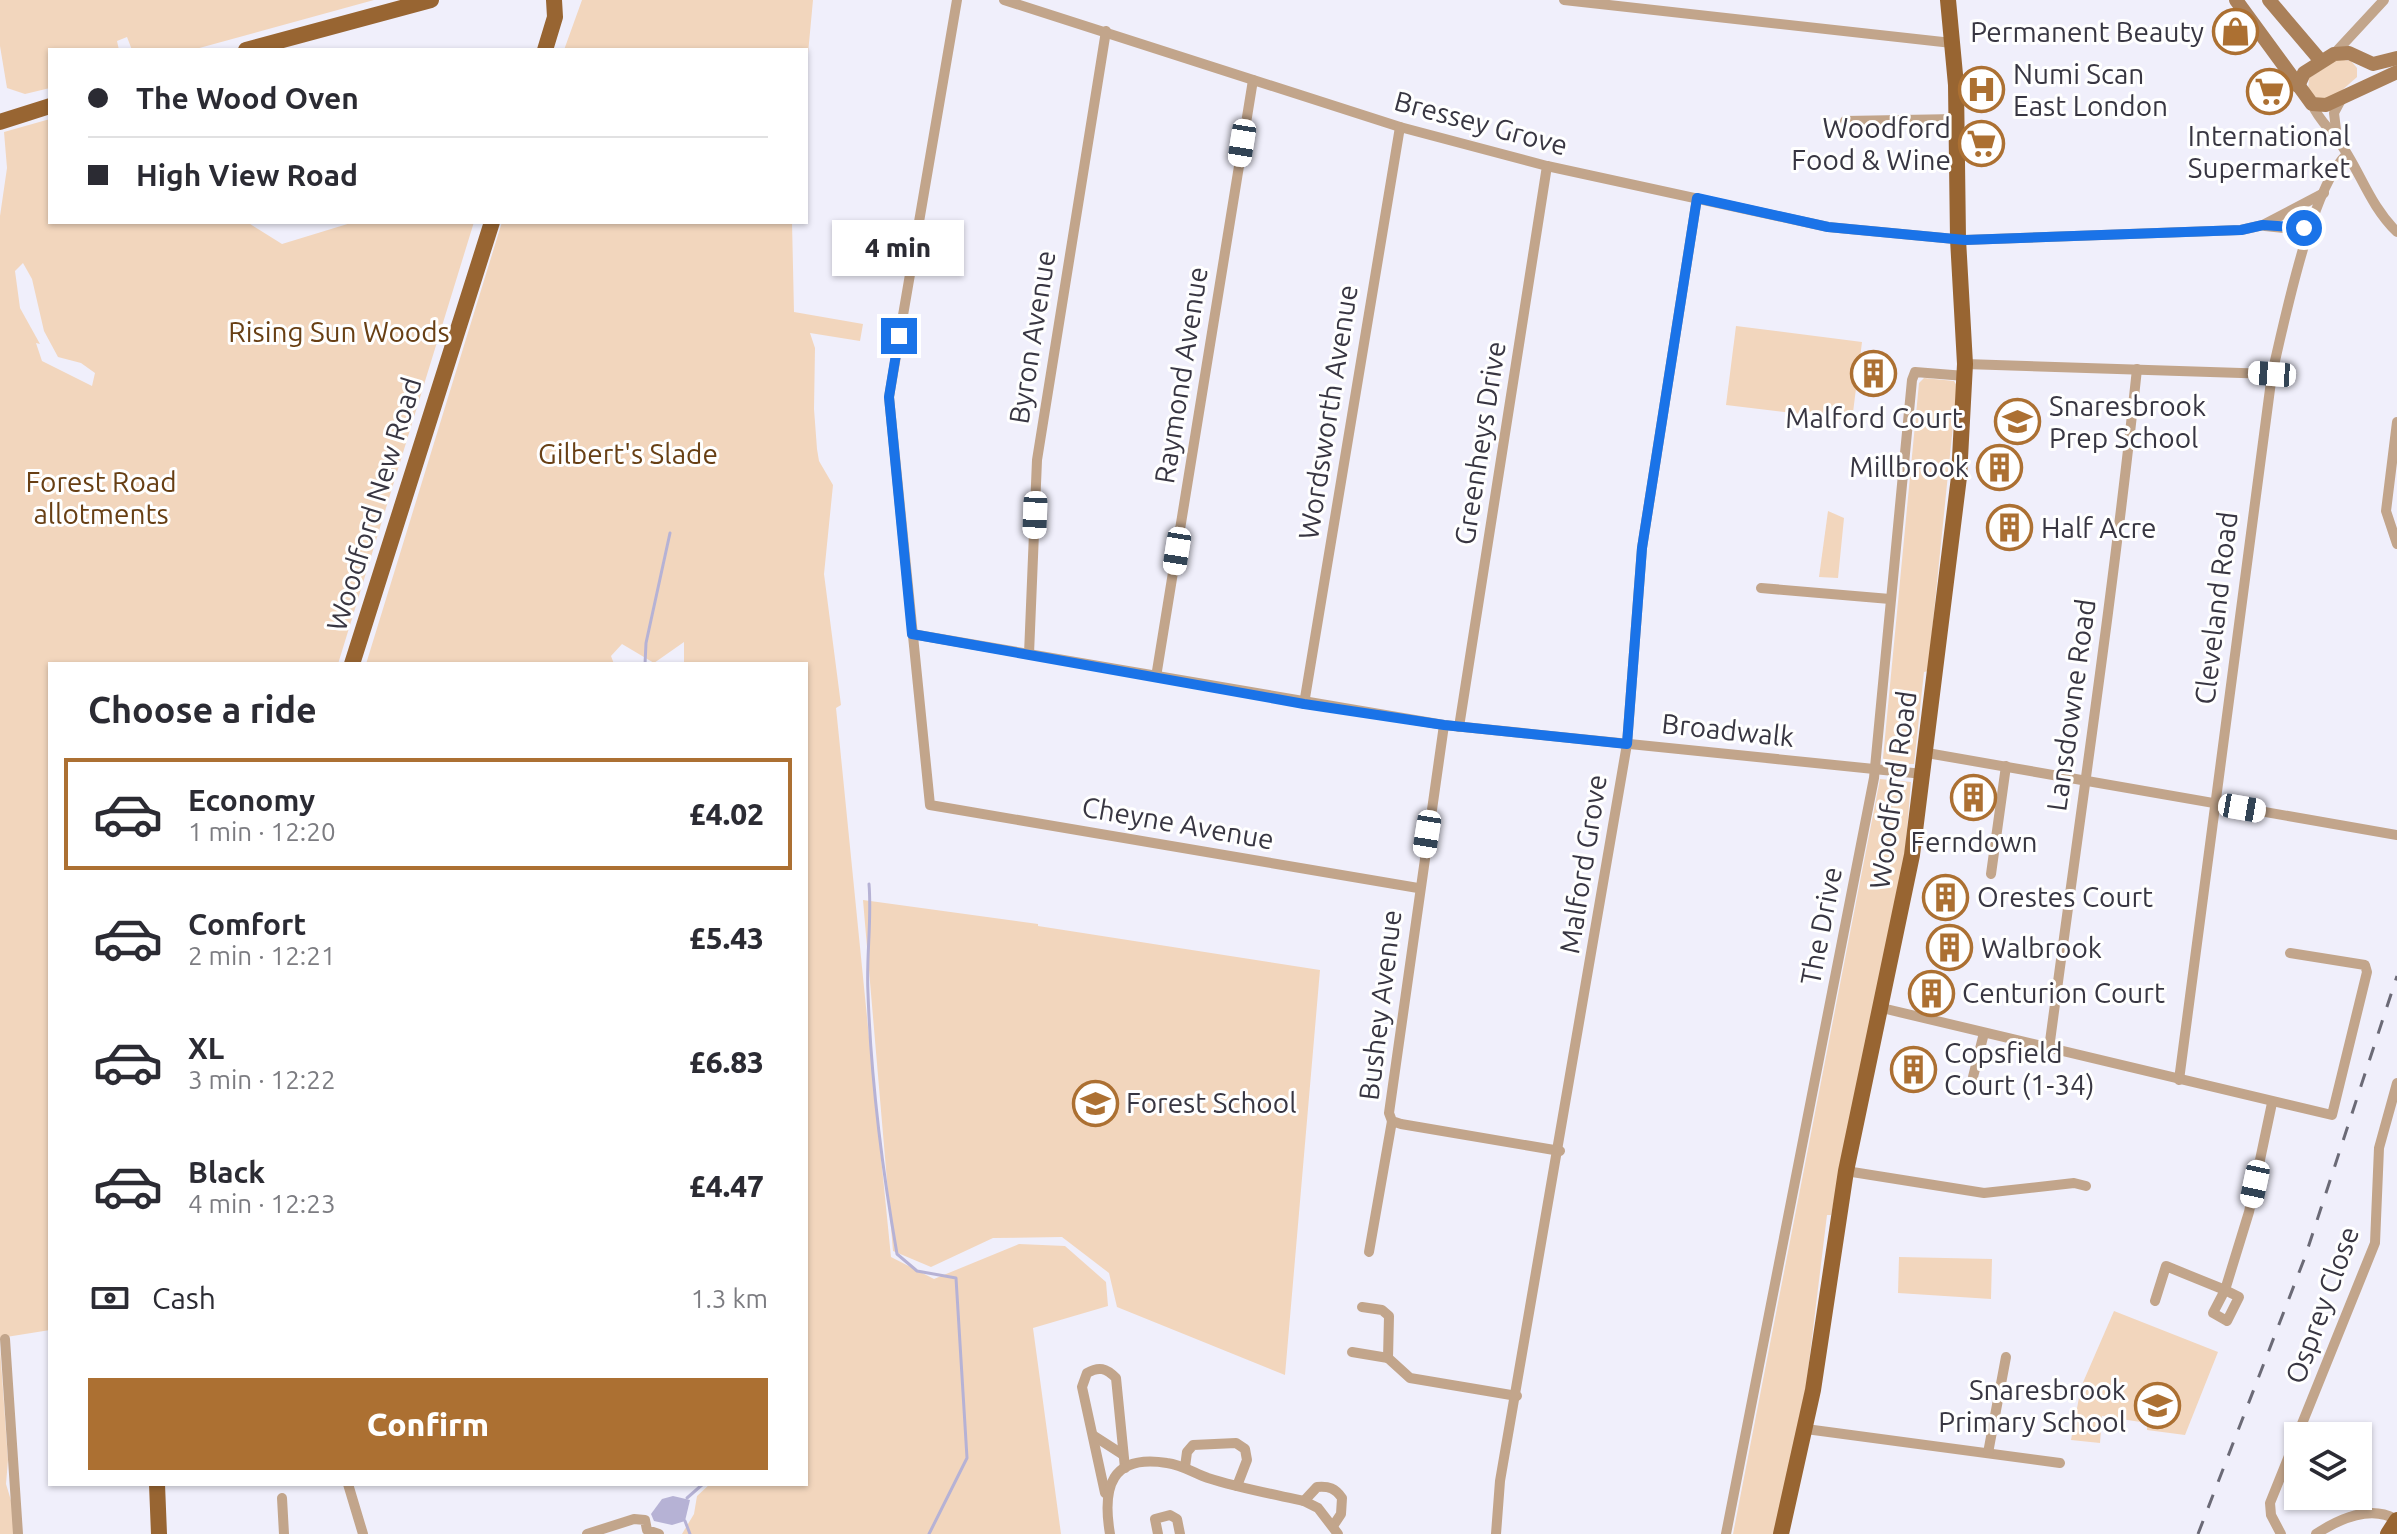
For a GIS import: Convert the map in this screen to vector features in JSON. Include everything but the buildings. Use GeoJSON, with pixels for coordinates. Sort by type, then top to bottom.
{"type":"FeatureCollection","features":[{"type":"Feature","properties":{"kind":"main road"},"geometry":{"type":"LineString","coordinates":[[253,48],[431,0]]}},
{"type":"Feature","properties":{"kind":"main road"},"geometry":{"type":"LineString","coordinates":[[545,48],[555,8],[567,0]]}},
{"type":"Feature","properties":{"kind":"main road","name":"Woodford Road"},"geometry":{"type":"LineString","coordinates":[[1781,1534],[1806,1429],[1846,1171],[1912,855],[1959,477],[1965,370],[1958,239],[1957,119],[1948,0]]}},
{"type":"Feature","properties":{"kind":"main road"},"geometry":{"type":"LineString","coordinates":[[2236,0],[2312,104],[2326,105],[2342,98],[2388,70],[2397,58]]}},
{"type":"Feature","properties":{"kind":"main road"},"geometry":{"type":"LineString","coordinates":[[2256,28],[2273,6],[2327,57]]}},
{"type":"Feature","properties":{"kind":"main road"},"geometry":{"type":"LineString","coordinates":[[2298,86],[2300,78],[2327,57],[2357,58],[2388,70]]}},
{"type":"Feature","properties":{"kind":"main road"},"geometry":{"type":"LineString","coordinates":[[2357,58],[2364,74],[2357,89]]}},
{"type":"Feature","properties":{"kind":"main road"},"geometry":{"type":"LineString","coordinates":[[1,117],[48,106]]}},
{"type":"Feature","properties":{"kind":"main road","name":"Woodford New Road"},"geometry":{"type":"LineString","coordinates":[[353,662],[491,224]]}},
{"type":"Feature","properties":{"kind":"main road"},"geometry":{"type":"LineString","coordinates":[[157,1486],[159,1534]]}},
{"type":"Feature","properties":{"kind":"main road"},"geometry":{"type":"LineString","coordinates":[[2388,1534],[2397,1520]]}},
{"type":"Feature","properties":{"kind":"street"},"geometry":{"type":"LineString","coordinates":[[912,634],[889,397],[957,0]]}},
{"type":"Feature","properties":{"kind":"street","name":"Bressey Grove"},"geometry":{"type":"LineString","coordinates":[[1004,0],[1400,127],[1547,166],[1828,227],[1958,239],[2211,231],[2263,225]]}},
{"type":"Feature","properties":{"kind":"street"},"geometry":{"type":"LineString","coordinates":[[1564,0],[1952,43]]}},
{"type":"Feature","properties":{"kind":"street"},"geometry":{"type":"LineString","coordinates":[[2327,57],[2384,0]]}},
{"type":"Feature","properties":{"kind":"street"},"geometry":{"type":"LineString","coordinates":[[2357,30],[2357,58]]}},
{"type":"Feature","properties":{"kind":"street","name":"Byron Avenue"},"geometry":{"type":"LineString","coordinates":[[1029,654],[1037,460],[1106,31]]}},
{"type":"Feature","properties":{"kind":"street","name":"Raymond Avenue"},"geometry":{"type":"LineString","coordinates":[[1156,677],[1253,80]]}},
{"type":"Feature","properties":{"kind":"street"},"geometry":{"type":"LineString","coordinates":[[2338,140],[2334,113],[2342,98]]}},
{"type":"Feature","properties":{"kind":"street"},"geometry":{"type":"LineString","coordinates":[[2312,104],[2323,124],[2338,140],[2369,199],[2397,232]]}},
{"type":"Feature","properties":{"kind":"street"},"geometry":{"type":"LineString","coordinates":[[1845,121],[1957,119]]}},
{"type":"Feature","properties":{"kind":"street","name":"Wordsworth Avenue"},"geometry":{"type":"LineString","coordinates":[[1304,704],[1400,127]]}},
{"type":"Feature","properties":{"kind":"street","name":"Cleveland Road"},"geometry":{"type":"LineString","coordinates":[[2179,1080],[2272,374],[2292,288],[2311,231],[2334,170],[2346,155]]}},
{"type":"Feature","properties":{"kind":"street","name":"Greenheys Drive"},"geometry":{"type":"LineString","coordinates":[[1459,727],[1547,166]]}},
{"type":"Feature","properties":{"kind":"street"},"geometry":{"type":"LineString","coordinates":[[2263,225],[2324,193]]}},
{"type":"Feature","properties":{"kind":"street","name":"Malford Grove"},"geometry":{"type":"LineString","coordinates":[[1496,1534],[1500,1481],[1560,1151],[1627,744],[1642,548],[1697,198]]}},
{"type":"Feature","properties":{"kind":"street"},"geometry":{"type":"LineString","coordinates":[[2263,225],[2311,231]]}},
{"type":"Feature","properties":{"kind":"street"},"geometry":{"type":"LineString","coordinates":[[1965,370],[2137,369],[2272,374]]}},
{"type":"Feature","properties":{"kind":"street","name":"Lansdowne Road"},"geometry":{"type":"LineString","coordinates":[[2049,1049],[2083,781],[2118,553],[2137,369]]}},
{"type":"Feature","properties":{"kind":"street","name":"The Drive"},"geometry":{"type":"LineString","coordinates":[[1726,1534],[1875,770],[1913,375],[1965,370]]}},
{"type":"Feature","properties":{"kind":"street"},"geometry":{"type":"LineString","coordinates":[[2397,422],[2386,511],[2397,544]]}},
{"type":"Feature","properties":{"kind":"street"},"geometry":{"type":"LineString","coordinates":[[1761,588],[1890,599]]}},
{"type":"Feature","properties":{"kind":"street","name":"Broadwalk"},"geometry":{"type":"LineString","coordinates":[[912,634],[1304,704],[1444,725],[1923,774]]}},
{"type":"Feature","properties":{"kind":"street","name":"Cheyne Avenue"},"geometry":{"type":"LineString","coordinates":[[912,634],[930,805],[1418,888]]}},
{"type":"Feature","properties":{"kind":"street","name":"Bushey Avenue"},"geometry":{"type":"LineString","coordinates":[[1444,725],[1418,888],[1389,1113],[1392,1121],[1560,1151]]}},
{"type":"Feature","properties":{"kind":"street"},"geometry":{"type":"LineString","coordinates":[[1927,753],[2397,835]]}},
{"type":"Feature","properties":{"kind":"street"},"geometry":{"type":"LineString","coordinates":[[1991,874],[2006,766]]}},
{"type":"Feature","properties":{"kind":"street"},"geometry":{"type":"LineString","coordinates":[[1882,1008],[2332,1115],[2367,972],[2365,965],[2290,953]]}},
{"type":"Feature","properties":{"kind":"street"},"geometry":{"type":"LineString","coordinates":[[1973,1077],[1984,1033]]}},
{"type":"Feature","properties":{"kind":"street","name":"Osprey Close"},"geometry":{"type":"LineString","coordinates":[[2281,1534],[2271,1515],[2270,1503],[2375,1243],[2379,1148],[2397,1083]]}},
{"type":"Feature","properties":{"kind":"street"},"geometry":{"type":"LineString","coordinates":[[2155,1301],[2166,1266],[2225,1290],[2249,1212],[2272,1103]]}},
{"type":"Feature","properties":{"kind":"street"},"geometry":{"type":"LineString","coordinates":[[1369,1252],[1392,1121]]}},
{"type":"Feature","properties":{"kind":"street"},"geometry":{"type":"LineString","coordinates":[[1846,1171],[1984,1193],[2074,1183],[2086,1186]]}},
{"type":"Feature","properties":{"kind":"street"},"geometry":{"type":"LineString","coordinates":[[1362,1307],[1382,1310],[1389,1316],[1388,1358]]}},
{"type":"Feature","properties":{"kind":"street"},"geometry":{"type":"LineString","coordinates":[[5,1339],[18,1534]]}},
{"type":"Feature","properties":{"kind":"street"},"geometry":{"type":"LineString","coordinates":[[1352,1352],[1388,1358],[1410,1378],[1517,1396]]}},
{"type":"Feature","properties":{"kind":"street"},"geometry":{"type":"LineString","coordinates":[[1988,1453],[2006,1357]]}},
{"type":"Feature","properties":{"kind":"street"},"geometry":{"type":"LineString","coordinates":[[1110,1534],[1082,1380],[1096,1368],[1109,1371],[1116,1378],[1125,1468]]}},
{"type":"Feature","properties":{"kind":"street"},"geometry":{"type":"LineString","coordinates":[[1806,1429],[2060,1463]]}},
{"type":"Feature","properties":{"kind":"street"},"geometry":{"type":"LineString","coordinates":[[1094,1436],[1122,1454]]}},
{"type":"Feature","properties":{"kind":"street"},"geometry":{"type":"LineString","coordinates":[[1185,1467],[1187,1452],[1193,1445],[1236,1443],[1245,1449],[1247,1460],[1237,1486]]}},
{"type":"Feature","properties":{"kind":"street"},"geometry":{"type":"LineString","coordinates":[[1105,1495],[1111,1481],[1125,1468],[1148,1461],[1185,1467],[1237,1486],[1304,1501],[1318,1508],[1336,1530]]}},
{"type":"Feature","properties":{"kind":"street"},"geometry":{"type":"LineString","coordinates":[[349,1486],[363,1534]]}},
{"type":"Feature","properties":{"kind":"street"},"geometry":{"type":"LineString","coordinates":[[1304,1501],[1317,1487],[1327,1486],[1336,1491],[1342,1498],[1336,1530]]}},
{"type":"Feature","properties":{"kind":"street"},"geometry":{"type":"LineString","coordinates":[[282,1498],[284,1534]]}},
{"type":"Feature","properties":{"kind":"street"},"geometry":{"type":"LineString","coordinates":[[2316,1534],[2342,1519],[2357,1515],[2380,1514],[2397,1520]]}},
{"type":"Feature","properties":{"kind":"street"},"geometry":{"type":"LineString","coordinates":[[1158,1534],[1155,1519],[1170,1515],[1177,1519],[1180,1534]]}},
{"type":"Feature","properties":{"kind":"street"},"geometry":{"type":"LineString","coordinates":[[587,1534],[634,1519],[645,1520],[647,1530],[659,1534]]}},
{"type":"Feature","properties":{"kind":"green space"},"geometry":{"type":"Polygon","coordinates":[[[0,0],[374,0],[199,48],[131,48],[127,37],[117,41],[119,48],[48,48],[48,88],[25,94],[7,88],[0,46],[0,0]]]}},
{"type":"Feature","properties":{"kind":"green space"},"geometry":{"type":"Polygon","coordinates":[[[582,0],[813,0],[808,54],[808,48],[565,48],[582,0]]]}},
{"type":"Feature","properties":{"kind":"green space"},"geometry":{"type":"Polygon","coordinates":[[[2338,59],[2351,61],[2357,68],[2357,77],[2332,99],[2319,100],[2308,91],[2309,78],[2338,59]]]}},
{"type":"Feature","properties":{"kind":"green space"},"geometry":{"type":"Polygon","coordinates":[[[48,120],[48,224],[250,224],[282,244],[347,224],[473,224],[339,662],[48,662],[48,1330],[0,1338],[0,216],[7,168],[4,132],[48,120]],[[23,263],[15,271],[20,308],[40,344],[36,343],[42,361],[92,386],[95,373],[81,363],[58,357],[44,331],[32,279],[23,263]]]}},
{"type":"Feature","properties":{"kind":"green space","name":"Gilbert's Slade"},"geometry":{"type":"Polygon","coordinates":[[[501,224],[792,224],[794,312],[863,324],[860,341],[810,333],[815,348],[817,449],[819,461],[833,485],[824,574],[841,705],[836,708],[891,1257],[934,1279],[1019,1244],[1065,1246],[1106,1282],[1108,1306],[1033,1328],[1061,1534],[682,1534],[694,1514],[697,1496],[708,1486],[808,1486],[808,662],[684,662],[684,642],[655,662],[622,644],[611,656],[613,662],[367,662],[501,224]]]}},
{"type":"Feature","properties":{"kind":"green space"},"geometry":{"type":"Polygon","coordinates":[[[1736,326],[1862,342],[1852,420],[1726,405],[1736,326]]]}},
{"type":"Feature","properties":{"kind":"green space"},"geometry":{"type":"Polygon","coordinates":[[[1924,378],[1954,381],[1957,386],[1928,671],[1924,672],[1914,764],[1887,764],[1883,758],[1919,383],[1924,378]]]}},
{"type":"Feature","properties":{"kind":"green space"},"geometry":{"type":"Polygon","coordinates":[[[1828,511],[1844,518],[1838,578],[1819,577],[1828,511]]]}},
{"type":"Feature","properties":{"kind":"green space"},"geometry":{"type":"Polygon","coordinates":[[[1880,779],[1911,782],[1905,853],[1831,1215],[1827,1215],[1806,1387],[1774,1534],[1733,1534],[1880,779]]]}},
{"type":"Feature","properties":{"kind":"green space","name":"Forest School"},"geometry":{"type":"Polygon","coordinates":[[[863,900],[1038,924],[1320,970],[1285,1375],[1117,1307],[1109,1273],[1062,1237],[993,1238],[931,1267],[893,1251],[863,900]]]}},
{"type":"Feature","properties":{"kind":"green space"},"geometry":{"type":"Polygon","coordinates":[[[1899,1257],[1992,1259],[1991,1299],[1898,1293],[1899,1257]]]}},
{"type":"Feature","properties":{"kind":"green space"},"geometry":{"type":"Polygon","coordinates":[[[2114,1311],[2218,1352],[2185,1435],[2147,1430],[2147,1423],[2102,1416],[2100,1443],[2071,1440],[2081,1387],[2114,1311]]]}},
{"type":"Feature","properties":{"kind":"green space"},"geometry":{"type":"Polygon","coordinates":[[[0,1348],[8,1460],[6,1484],[13,1507],[14,1534],[0,1534],[0,1348]]]}},
{"type":"Feature","properties":{"kind":"shaded area"},"geometry":{"type":"Polygon","coordinates":[[[673,1496],[690,1500],[685,1521],[672,1525],[654,1521],[651,1514],[662,1499],[673,1496]]]}},
{"type":"Feature","properties":{"kind":"waterway"},"geometry":{"type":"LineString","coordinates":[[645,662],[646,643],[670,533]]}},
{"type":"Feature","properties":{"kind":"waterway"},"geometry":{"type":"LineString","coordinates":[[869,884],[868,979],[872,1058],[882,1157],[897,1254],[917,1271],[956,1278],[967,1458],[929,1534]]}},
{"type":"Feature","properties":{"kind":"waterway"},"geometry":{"type":"LineString","coordinates":[[687,1498],[701,1486]]}},
{"type":"Feature","properties":{"kind":"waterway"},"geometry":{"type":"LineString","coordinates":[[685,1521],[690,1534]]}},
{"type":"Feature","properties":{"kind":"railway"},"geometry":{"type":"LineString","coordinates":[[2198,1534],[2305,1257],[2397,976]]}},
{"type":"Feature","properties":{"kind":"place","name":"Permanent Beauty"},"geometry":{"type":"Point","coordinates":[2235,32]}},
{"type":"Feature","properties":{"kind":"place","name":"Numi Scan East London"},"geometry":{"type":"Point","coordinates":[1982,90]}},
{"type":"Feature","properties":{"kind":"place","name":"International Supermarket"},"geometry":{"type":"Point","coordinates":[2269,92]}},
{"type":"Feature","properties":{"kind":"place","name":"Woodford Food & Wine"},"geometry":{"type":"Point","coordinates":[1982,144]}},
{"type":"Feature","properties":{"kind":"place","name":"Malford Court"},"geometry":{"type":"Point","coordinates":[1874,373]}},
{"type":"Feature","properties":{"kind":"place","name":"Snaresbrook Prep School"},"geometry":{"type":"Point","coordinates":[2018,422]}},
{"type":"Feature","properties":{"kind":"place","name":"Millbrook"},"geometry":{"type":"Point","coordinates":[2000,467]}},
{"type":"Feature","properties":{"kind":"place","name":"Half Acre"},"geometry":{"type":"Point","coordinates":[2010,528]}},
{"type":"Feature","properties":{"kind":"place","name":"Ferndown"},"geometry":{"type":"Point","coordinates":[1974,797]}},
{"type":"Feature","properties":{"kind":"place","name":"Orestes Court"},"geometry":{"type":"Point","coordinates":[1946,897]}},
{"type":"Feature","properties":{"kind":"place","name":"Walbrook"},"geometry":{"type":"Point","coordinates":[1950,948]}},
{"type":"Feature","properties":{"kind":"place","name":"Centurion Court"},"geometry":{"type":"Point","coordinates":[1931,993]}},
{"type":"Feature","properties":{"kind":"place","name":"Copsfield Court (1-34)"},"geometry":{"type":"Point","coordinates":[1913,1069]}},
{"type":"Feature","properties":{"kind":"place","name":"Forest School"},"geometry":{"type":"Point","coordinates":[1095,1103]}},
{"type":"Feature","properties":{"kind":"place","name":"Snaresbrook Primary School"},"geometry":{"type":"Point","coordinates":[2157,1406]}},
{"type":"Feature","properties":{"kind":"route"},"geometry":{"type":"LineString","coordinates":[[899,336],[889,397],[912,634],[1304,704],[1444,725],[1627,744],[1635,605],[1642,548],[1697,198],[1828,227],[1965,240],[2241,230],[2263,225],[2304,228]]}},
{"type":"Feature","properties":{"kind":"park label","name":"Rising Sun Woods"},"geometry":{"type":"Point","coordinates":[339,332]}},
{"type":"Feature","properties":{"kind":"park label","name":"Forest Road allotments"},"geometry":{"type":"Point","coordinates":[101,498]}}]}
